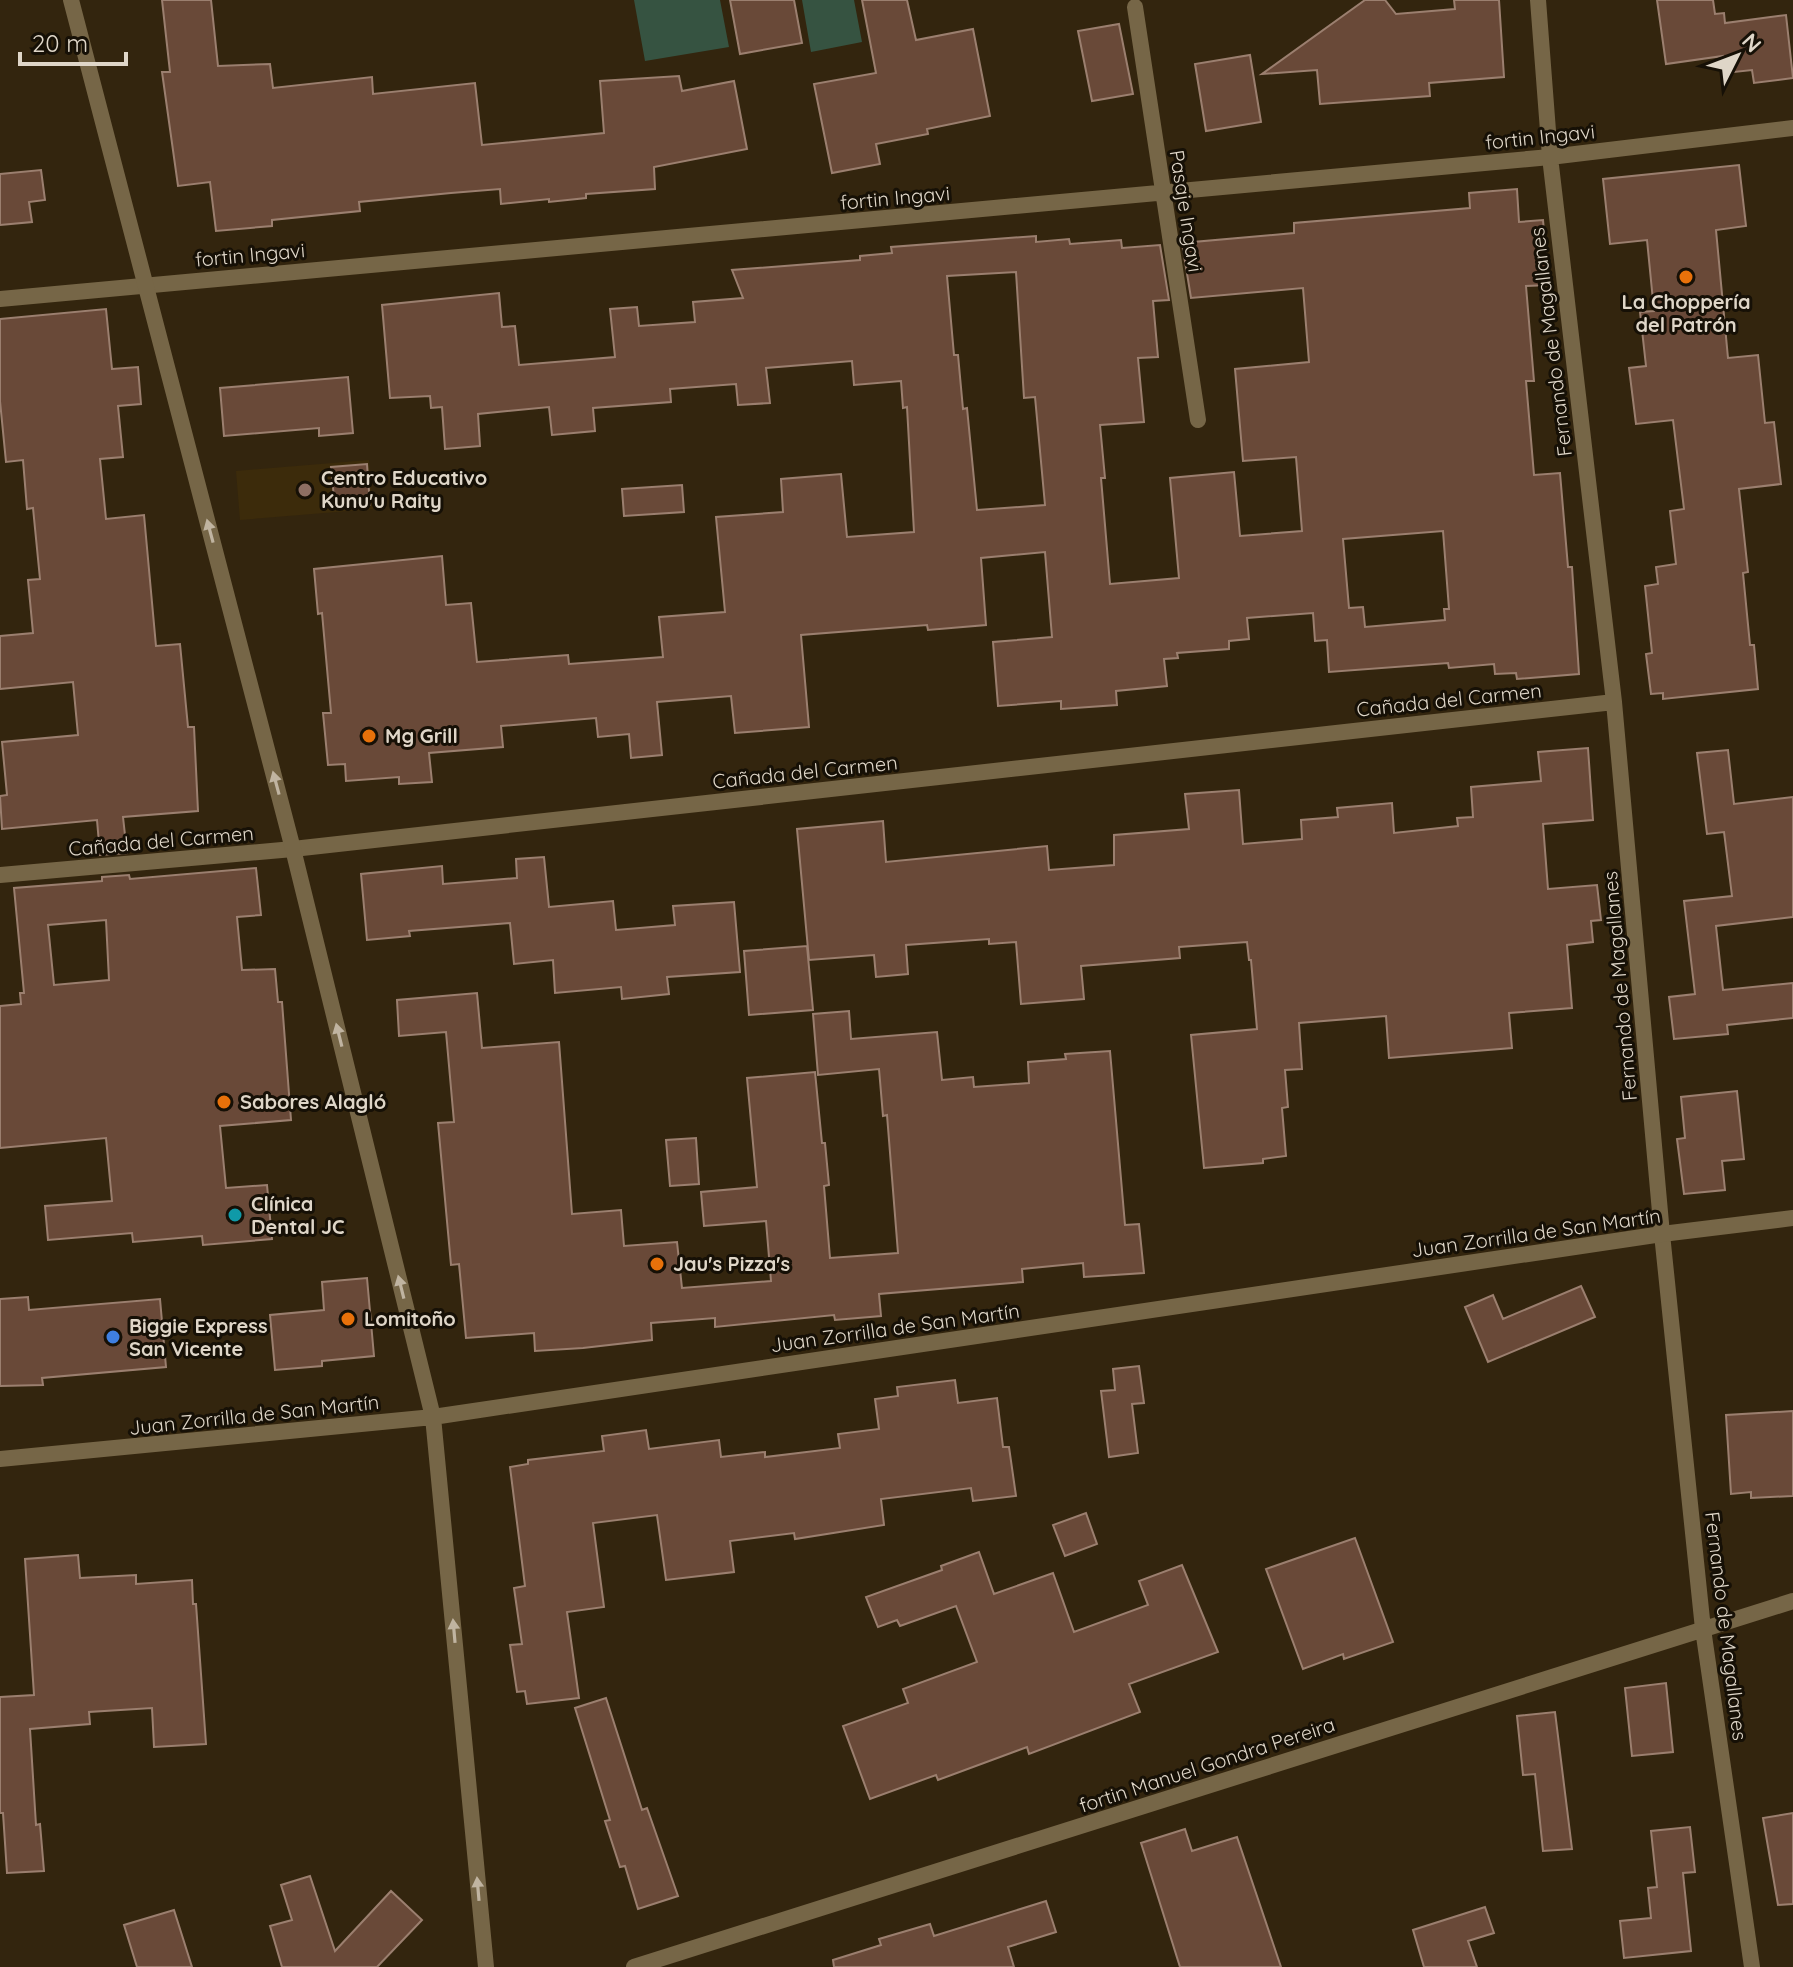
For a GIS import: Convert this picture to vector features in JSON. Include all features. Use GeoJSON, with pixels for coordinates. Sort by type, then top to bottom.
{"type":"FeatureCollection","features":[{"type":"Feature","properties":{"kind":"street"},"geometry":{"type":"LineString","coordinates":[[71,0],[293,849],[433,1417],[486,1967]]}},
{"type":"Feature","properties":{"kind":"street","name":"Fernando de Magallanes"},"geometry":{"type":"LineString","coordinates":[[1538,0],[1550,157],[1614,702],[1662,1234],[1703,1629],[1752,1967]]}},
{"type":"Feature","properties":{"kind":"street","name":"Pasaje Ingavi"},"geometry":{"type":"LineString","coordinates":[[1135,7],[1198,420]]}},
{"type":"Feature","properties":{"kind":"street","name":"fortin Ingavi"},"geometry":{"type":"LineString","coordinates":[[0,299],[1163,194],[1550,157],[1793,128]]}},
{"type":"Feature","properties":{"kind":"street","name":"Cañada del Carmen"},"geometry":{"type":"LineString","coordinates":[[0,875],[293,849],[1614,702]]}},
{"type":"Feature","properties":{"kind":"street","name":"Juan Zorrilla de San Martín"},"geometry":{"type":"LineString","coordinates":[[0,1459],[433,1417],[1662,1234],[1793,1218]]}},
{"type":"Feature","properties":{"kind":"street","name":"fortin Manuel Gondra Pereira"},"geometry":{"type":"LineString","coordinates":[[634,1967],[1793,1601]]}},
{"type":"Feature","properties":{"kind":"shaded area","name":"Centro Educativo Kunu'u Raity"},"geometry":{"type":"Polygon","coordinates":[[[369,460],[373,509],[240,520],[236,471],[369,460]]]}},
{"type":"Feature","properties":{"kind":"green space"},"geometry":{"type":"Polygon","coordinates":[[[634,0],[720,0],[729,47],[645,61],[634,0]]]}},
{"type":"Feature","properties":{"kind":"green space"},"geometry":{"type":"Polygon","coordinates":[[[802,0],[854,0],[862,42],[811,52],[802,0]]]}},
{"type":"Feature","properties":{"kind":"building"},"geometry":{"type":"Polygon","coordinates":[[[162,0],[211,0],[218,66],[270,64],[273,88],[372,77],[373,94],[475,83],[482,145],[604,133],[600,81],[679,76],[682,91],[734,81],[747,149],[654,167],[655,189],[586,194],[586,198],[549,202],[549,199],[501,204],[500,189],[451,193],[359,202],[360,211],[272,220],[272,226],[216,231],[210,182],[178,186],[162,72],[170,72],[162,0]]]}},
{"type":"Feature","properties":{"kind":"building"},"geometry":{"type":"Polygon","coordinates":[[[730,0],[794,0],[802,43],[740,54],[730,0]]]}},
{"type":"Feature","properties":{"kind":"building"},"geometry":{"type":"Polygon","coordinates":[[[862,0],[907,0],[916,40],[973,29],[990,116],[927,129],[928,134],[876,144],[880,164],[832,173],[814,84],[876,73],[862,0]]]}},
{"type":"Feature","properties":{"kind":"building"},"geometry":{"type":"Polygon","coordinates":[[[1365,0],[1385,0],[1396,14],[1455,9],[1454,0],[1499,0],[1504,77],[1429,83],[1430,96],[1320,104],[1317,70],[1262,74],[1365,0]]]}},
{"type":"Feature","properties":{"kind":"building"},"geometry":{"type":"Polygon","coordinates":[[[1657,0],[1713,0],[1715,14],[1724,13],[1725,23],[1786,15],[1793,78],[1754,83],[1752,70],[1725,73],[1723,56],[1666,64],[1657,0]]]}},
{"type":"Feature","properties":{"kind":"building"},"geometry":{"type":"Polygon","coordinates":[[[1119,24],[1133,94],[1092,101],[1078,31],[1119,24]]]}},
{"type":"Feature","properties":{"kind":"building"},"geometry":{"type":"Polygon","coordinates":[[[1250,55],[1261,122],[1206,131],[1195,64],[1250,55]]]}},
{"type":"Feature","properties":{"kind":"building"},"geometry":{"type":"Polygon","coordinates":[[[1739,165],[1746,226],[1716,230],[1728,358],[1758,355],[1765,423],[1774,422],[1781,484],[1739,489],[1748,572],[1743,573],[1758,689],[1663,699],[1663,693],[1651,694],[1646,654],[1652,653],[1645,586],[1658,584],[1656,567],[1676,564],[1670,511],[1684,509],[1673,420],[1636,424],[1629,368],[1646,366],[1640,312],[1654,311],[1647,240],[1610,244],[1603,179],[1739,165]]]}},
{"type":"Feature","properties":{"kind":"building"},"geometry":{"type":"Polygon","coordinates":[[[41,170],[45,200],[29,202],[32,222],[0,225],[0,174],[41,170]]]}},
{"type":"Feature","properties":{"kind":"building"},"geometry":{"type":"Polygon","coordinates":[[[1517,189],[1519,222],[1543,220],[1549,285],[1526,286],[1534,381],[1526,381],[1534,475],[1560,473],[1568,567],[1572,567],[1579,674],[1517,679],[1516,673],[1495,674],[1494,664],[1449,668],[1448,663],[1329,672],[1327,640],[1315,641],[1313,613],[1247,618],[1249,639],[1229,641],[1229,649],[1177,653],[1178,658],[1164,659],[1167,686],[1116,691],[1117,705],[1061,709],[1061,701],[998,706],[993,642],[1052,637],[1045,552],[981,558],[986,625],[928,630],[927,625],[801,635],[809,727],[735,733],[731,696],[657,702],[662,755],[631,758],[629,734],[598,737],[596,718],[501,726],[503,747],[429,753],[432,782],[399,784],[399,777],[346,781],[345,764],[328,765],[323,713],[331,713],[322,613],[318,614],[314,569],[442,556],[446,605],[471,603],[477,662],[568,655],[569,664],[663,657],[659,617],[725,612],[716,517],[783,512],[781,479],[841,474],[847,537],[914,532],[907,407],[903,408],[901,381],[854,385],[852,361],[766,368],[770,403],[738,405],[736,384],[670,389],[671,402],[593,408],[595,431],[552,435],[549,407],[478,414],[480,446],[445,449],[442,407],[431,408],[430,396],[390,398],[382,305],[499,293],[502,327],[515,326],[519,365],[615,357],[610,309],[637,307],[639,326],[695,322],[693,302],[743,298],[732,270],[860,260],[860,256],[892,253],[891,247],[1036,236],[1036,242],[1069,239],[1070,244],[1121,240],[1122,248],[1160,245],[1169,300],[1153,301],[1158,357],[1138,358],[1144,422],[1100,425],[1105,478],[1101,478],[1110,584],[1179,578],[1170,478],[1234,472],[1240,536],[1302,531],[1296,457],[1243,461],[1235,369],[1309,362],[1303,288],[1191,298],[1182,243],[1294,233],[1294,223],[1470,208],[1469,193],[1517,189]],[[1016,272],[947,276],[954,355],[958,355],[963,409],[967,408],[977,510],[1045,505],[1035,397],[1024,398],[1016,272]],[[1443,531],[1343,539],[1349,608],[1363,607],[1365,627],[1445,620],[1444,609],[1449,609],[1443,531]]]}},
{"type":"Feature","properties":{"kind":"building"},"geometry":{"type":"Polygon","coordinates":[[[106,309],[112,369],[138,367],[141,404],[118,406],[123,457],[100,459],[106,519],[144,515],[156,646],[180,644],[188,727],[194,727],[198,811],[123,817],[127,853],[100,855],[97,820],[2,829],[0,796],[7,795],[2,742],[78,735],[73,682],[0,689],[0,636],[33,633],[28,580],[40,579],[33,508],[27,509],[23,460],[6,462],[0,401],[0,319],[106,309]]]}},
{"type":"Feature","properties":{"kind":"building"},"geometry":{"type":"Polygon","coordinates":[[[348,377],[353,433],[319,436],[319,428],[224,436],[220,388],[348,377]]]}},
{"type":"Feature","properties":{"kind":"building"},"geometry":{"type":"Polygon","coordinates":[[[367,464],[370,505],[335,508],[331,467],[367,464]]]}},
{"type":"Feature","properties":{"kind":"building"},"geometry":{"type":"Polygon","coordinates":[[[682,485],[684,512],[624,516],[622,489],[682,485]]]}},
{"type":"Feature","properties":{"kind":"building"},"geometry":{"type":"Polygon","coordinates":[[[1588,748],[1593,820],[1543,824],[1548,889],[1597,885],[1601,920],[1591,921],[1593,942],[1567,945],[1572,1008],[1509,1013],[1512,1048],[1389,1058],[1386,1016],[1299,1023],[1302,1069],[1285,1070],[1288,1107],[1282,1108],[1286,1156],[1263,1159],[1263,1163],[1204,1168],[1191,1035],[1257,1029],[1247,942],[1179,947],[1180,958],[1081,966],[1084,999],[1021,1004],[1016,942],[989,944],[989,939],[906,945],[908,974],[876,977],[874,955],[809,960],[797,829],[883,821],[886,862],[1047,846],[1049,870],[1114,865],[1114,835],[1189,829],[1185,794],[1239,790],[1243,844],[1302,839],[1301,820],[1338,817],[1337,808],[1392,803],[1394,833],[1458,826],[1457,818],[1473,817],[1471,787],[1541,781],[1538,752],[1588,748]]]}},
{"type":"Feature","properties":{"kind":"building"},"geometry":{"type":"Polygon","coordinates":[[[1728,750],[1734,804],[1793,797],[1793,917],[1716,926],[1723,990],[1793,983],[1793,1018],[1727,1025],[1728,1034],[1674,1039],[1669,997],[1695,994],[1684,901],[1732,896],[1724,832],[1707,834],[1697,753],[1728,750]]]}},
{"type":"Feature","properties":{"kind":"building"},"geometry":{"type":"Polygon","coordinates":[[[544,857],[549,907],[613,901],[616,930],[675,925],[673,906],[734,902],[740,972],[667,977],[669,994],[622,999],[621,987],[555,993],[553,960],[514,964],[510,923],[409,931],[410,936],[367,940],[361,874],[442,866],[443,884],[517,878],[516,859],[544,857]]]}},
{"type":"Feature","properties":{"kind":"building"},"geometry":{"type":"Polygon","coordinates":[[[256,868],[261,915],[237,917],[242,970],[275,969],[278,1002],[282,1002],[291,1120],[220,1126],[226,1188],[267,1185],[272,1239],[203,1245],[202,1236],[133,1242],[132,1233],[48,1240],[45,1206],[112,1201],[106,1138],[0,1148],[0,1006],[21,1004],[20,993],[24,993],[14,888],[102,881],[102,877],[129,875],[130,879],[256,868]],[[106,920],[48,925],[54,985],[109,980],[106,920]]]}},
{"type":"Feature","properties":{"kind":"building"},"geometry":{"type":"Polygon","coordinates":[[[807,946],[813,1010],[749,1015],[744,951],[807,946]]]}},
{"type":"Feature","properties":{"kind":"building"},"geometry":{"type":"Polygon","coordinates":[[[477,993],[482,1048],[559,1042],[572,1214],[621,1210],[624,1246],[677,1242],[682,1288],[771,1281],[766,1221],[704,1226],[701,1192],[757,1187],[747,1078],[815,1072],[829,1185],[824,1186],[830,1258],[898,1253],[887,1115],[883,1116],[879,1069],[818,1075],[813,1014],[849,1011],[851,1039],[937,1032],[942,1080],[973,1077],[974,1087],[1029,1083],[1028,1062],[1066,1059],[1065,1054],[1110,1051],[1125,1225],[1139,1224],[1144,1273],[1084,1277],[1083,1263],[1022,1269],[1023,1282],[879,1294],[881,1316],[835,1320],[834,1315],[715,1327],[715,1318],[651,1323],[652,1340],[583,1348],[535,1351],[534,1333],[466,1338],[459,1264],[451,1265],[438,1123],[454,1122],[446,1032],[399,1036],[397,1000],[477,993]]]}},
{"type":"Feature","properties":{"kind":"building"},"geometry":{"type":"Polygon","coordinates":[[[1737,1091],[1744,1159],[1722,1161],[1725,1190],[1684,1194],[1677,1139],[1685,1138],[1681,1097],[1737,1091]]]}},
{"type":"Feature","properties":{"kind":"building"},"geometry":{"type":"Polygon","coordinates":[[[696,1138],[699,1184],[670,1186],[666,1140],[696,1138]]]}},
{"type":"Feature","properties":{"kind":"building"},"geometry":{"type":"Polygon","coordinates":[[[367,1278],[374,1356],[322,1361],[322,1366],[275,1370],[270,1315],[324,1310],[322,1282],[367,1278]]]}},
{"type":"Feature","properties":{"kind":"building"},"geometry":{"type":"Polygon","coordinates":[[[1581,1286],[1595,1317],[1488,1362],[1465,1307],[1493,1295],[1503,1319],[1581,1286]]]}},
{"type":"Feature","properties":{"kind":"building"},"geometry":{"type":"Polygon","coordinates":[[[28,1297],[29,1310],[160,1299],[166,1367],[42,1378],[43,1385],[0,1386],[0,1299],[28,1297]]]}},
{"type":"Feature","properties":{"kind":"building"},"geometry":{"type":"Polygon","coordinates":[[[1139,1366],[1144,1403],[1132,1404],[1138,1453],[1109,1457],[1101,1391],[1115,1390],[1113,1369],[1139,1366]]]}},
{"type":"Feature","properties":{"kind":"building"},"geometry":{"type":"Polygon","coordinates":[[[955,1380],[958,1403],[997,1398],[1003,1447],[1009,1447],[1016,1496],[973,1501],[971,1488],[881,1499],[884,1525],[795,1539],[794,1533],[730,1541],[734,1572],[666,1580],[657,1515],[593,1523],[604,1607],[567,1612],[579,1698],[527,1704],[525,1691],[517,1692],[510,1645],[522,1644],[514,1588],[525,1586],[510,1467],[528,1464],[528,1460],[604,1451],[602,1436],[646,1430],[649,1449],[719,1440],[721,1457],[765,1452],[765,1457],[840,1448],[838,1434],[879,1429],[875,1399],[898,1396],[897,1387],[955,1380]]]}},
{"type":"Feature","properties":{"kind":"building"},"geometry":{"type":"Polygon","coordinates":[[[1793,1411],[1793,1496],[1751,1498],[1751,1492],[1731,1494],[1726,1415],[1793,1411]]]}},
{"type":"Feature","properties":{"kind":"building"},"geometry":{"type":"Polygon","coordinates":[[[1086,1513],[1097,1544],[1065,1556],[1053,1525],[1086,1513]]]}},
{"type":"Feature","properties":{"kind":"building"},"geometry":{"type":"Polygon","coordinates":[[[1355,1538],[1393,1642],[1344,1659],[1343,1654],[1303,1669],[1266,1569],[1355,1538]]]}},
{"type":"Feature","properties":{"kind":"building"},"geometry":{"type":"Polygon","coordinates":[[[979,1552],[994,1594],[1053,1573],[1074,1632],[1148,1605],[1139,1581],[1182,1565],[1218,1652],[1129,1684],[1140,1712],[1029,1754],[1027,1747],[938,1780],[936,1775],[870,1799],[843,1726],[908,1703],[903,1689],[977,1662],[956,1606],[900,1626],[897,1620],[878,1627],[866,1597],[942,1570],[941,1566],[979,1552]]]}},
{"type":"Feature","properties":{"kind":"building"},"geometry":{"type":"Polygon","coordinates":[[[78,1555],[80,1578],[136,1575],[136,1584],[192,1580],[206,1744],[154,1747],[152,1708],[89,1712],[90,1724],[30,1729],[36,1825],[40,1824],[44,1871],[7,1873],[3,1813],[0,1813],[0,1697],[34,1695],[25,1559],[78,1555]]]}},
{"type":"Feature","properties":{"kind":"building"},"geometry":{"type":"Polygon","coordinates":[[[1666,1683],[1673,1752],[1632,1756],[1625,1688],[1666,1683]]]}},
{"type":"Feature","properties":{"kind":"building"},"geometry":{"type":"Polygon","coordinates":[[[606,1698],[642,1810],[647,1808],[678,1896],[638,1909],[625,1866],[620,1867],[605,1821],[610,1820],[575,1708],[606,1698]]]}},
{"type":"Feature","properties":{"kind":"building"},"geometry":{"type":"Polygon","coordinates":[[[1555,1712],[1572,1849],[1543,1851],[1535,1774],[1523,1775],[1517,1716],[1555,1712]]]}},
{"type":"Feature","properties":{"kind":"building"},"geometry":{"type":"Polygon","coordinates":[[[1793,1813],[1793,1904],[1778,1905],[1763,1818],[1793,1813]]]}},
{"type":"Feature","properties":{"kind":"building"},"geometry":{"type":"Polygon","coordinates":[[[1690,1827],[1695,1872],[1683,1873],[1691,1951],[1624,1958],[1620,1921],[1651,1918],[1648,1888],[1657,1887],[1651,1831],[1690,1827]]]}},
{"type":"Feature","properties":{"kind":"building"},"geometry":{"type":"Polygon","coordinates":[[[1185,1829],[1192,1851],[1237,1837],[1281,1967],[1180,1967],[1141,1843],[1185,1829]]]}},
{"type":"Feature","properties":{"kind":"building"},"geometry":{"type":"Polygon","coordinates":[[[310,1876],[335,1951],[391,1891],[422,1920],[377,1967],[282,1967],[270,1926],[292,1920],[281,1885],[310,1876]]]}},
{"type":"Feature","properties":{"kind":"building"},"geometry":{"type":"Polygon","coordinates":[[[1046,1901],[1056,1932],[1008,1947],[1014,1967],[834,1967],[833,1960],[881,1945],[879,1939],[930,1924],[934,1936],[1046,1901]]]}},
{"type":"Feature","properties":{"kind":"building"},"geometry":{"type":"Polygon","coordinates":[[[1485,1907],[1494,1933],[1468,1941],[1477,1967],[1424,1967],[1413,1930],[1485,1907]]]}},
{"type":"Feature","properties":{"kind":"building"},"geometry":{"type":"Polygon","coordinates":[[[174,1910],[192,1967],[137,1967],[124,1925],[174,1910]]]}},
{"type":"Feature","properties":{"kind":"place","name":"La Choppería del Patrón"},"geometry":{"type":"Point","coordinates":[1686,277]}},
{"type":"Feature","properties":{"kind":"place","name":"Centro Educativo Kunu'u Raity"},"geometry":{"type":"Point","coordinates":[305,490]}},
{"type":"Feature","properties":{"kind":"place","name":"Mg Grill"},"geometry":{"type":"Point","coordinates":[369,736]}},
{"type":"Feature","properties":{"kind":"place","name":"Sabores Alagló"},"geometry":{"type":"Point","coordinates":[224,1102]}},
{"type":"Feature","properties":{"kind":"place","name":"Clínica Dental JC"},"geometry":{"type":"Point","coordinates":[235,1215]}},
{"type":"Feature","properties":{"kind":"place","name":"Jau's Pizza's"},"geometry":{"type":"Point","coordinates":[657,1264]}},
{"type":"Feature","properties":{"kind":"place","name":"Lomitoño"},"geometry":{"type":"Point","coordinates":[348,1319]}},
{"type":"Feature","properties":{"kind":"place","name":"Biggie Express San Vicente"},"geometry":{"type":"Point","coordinates":[113,1337]}}]}
